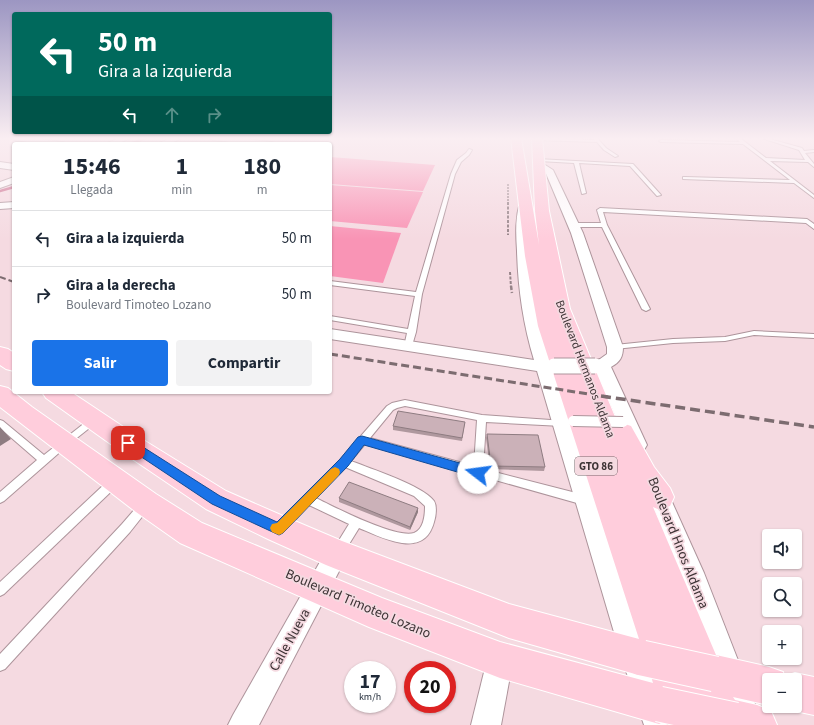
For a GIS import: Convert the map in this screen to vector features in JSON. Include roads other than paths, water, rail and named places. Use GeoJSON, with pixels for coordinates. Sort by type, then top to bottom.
{"type":"FeatureCollection","features":[{"type":"Feature","properties":{"kind":"main road","name":"Boulevard Hermanos Aldama"},"geometry":{"type":"LineString","coordinates":[[521,172],[541,299],[664,714]]}},
{"type":"Feature","properties":{"kind":"main road","name":"Boulevard Hermanos Aldama"},"geometry":{"type":"LineString","coordinates":[[540,172],[542,211],[560,309],[596,400],[743,723]]}},
{"type":"Feature","properties":{"kind":"main road"},"geometry":{"type":"LineString","coordinates":[[0,354],[12,363]]}},
{"type":"Feature","properties":{"kind":"main road","name":"Boulevard Timoteo Lozano"},"geometry":{"type":"LineString","coordinates":[[0,394],[23,413],[54,451],[115,480],[191,533],[381,614],[500,660],[664,714],[743,723]]}},
{"type":"Feature","properties":{"kind":"main road"},"geometry":{"type":"LineString","coordinates":[[57,394],[216,500],[337,554],[509,621],[638,657],[762,684]]}},
{"type":"Feature","properties":{"kind":"main road"},"geometry":{"type":"LineString","coordinates":[[596,400],[608,409],[644,474],[660,497]]}},
{"type":"Feature","properties":{"kind":"main road"},"geometry":{"type":"LineString","coordinates":[[802,693],[814,696]]}},
{"type":"Feature","properties":{"kind":"street"},"geometry":{"type":"LineString","coordinates":[[332,334],[410,340],[548,366],[598,365],[612,359],[615,355],[614,347],[600,299],[573,225],[550,172]]}},
{"type":"Feature","properties":{"kind":"street"},"geometry":{"type":"LineString","coordinates":[[0,185],[12,181]]}},
{"type":"Feature","properties":{"kind":"street"},"geometry":{"type":"LineString","coordinates":[[525,202],[520,228],[527,304],[566,422],[584,500],[638,657],[664,714]]}},
{"type":"Feature","properties":{"kind":"street","name":"Boulevard Hnos Aldama"},"geometry":{"type":"LineString","coordinates":[[598,365],[660,497],[692,573],[723,676],[743,723]]}},
{"type":"Feature","properties":{"kind":"street","name":"Calle Nueva"},"geometry":{"type":"LineString","coordinates":[[243,725],[337,554]]}},
{"type":"Feature","properties":{"kind":"street"},"geometry":{"type":"LineString","coordinates":[[486,725],[500,660]]}},
{"type":"Feature","properties":{"kind":"lane"},"geometry":{"type":"LineString","coordinates":[[332,319],[410,340],[419,294],[454,172]]}},
{"type":"Feature","properties":{"kind":"lane"},"geometry":{"type":"LineString","coordinates":[[579,172],[584,193]]}},
{"type":"Feature","properties":{"kind":"lane"},"geometry":{"type":"LineString","coordinates":[[637,172],[659,195]]}},
{"type":"Feature","properties":{"kind":"lane"},"geometry":{"type":"LineString","coordinates":[[781,172],[814,197]]}},
{"type":"Feature","properties":{"kind":"lane"},"geometry":{"type":"LineString","coordinates":[[685,178],[794,182]]}},
{"type":"Feature","properties":{"kind":"lane"},"geometry":{"type":"LineString","coordinates":[[646,309],[604,225],[600,210],[814,222]]}},
{"type":"Feature","properties":{"kind":"lane"},"geometry":{"type":"LineString","coordinates":[[807,221],[814,227]]}},
{"type":"Feature","properties":{"kind":"lane"},"geometry":{"type":"LineString","coordinates":[[573,225],[604,225]]}},
{"type":"Feature","properties":{"kind":"lane"},"geometry":{"type":"LineString","coordinates":[[332,284],[419,294]]}},
{"type":"Feature","properties":{"kind":"lane"},"geometry":{"type":"LineString","coordinates":[[614,347],[673,341],[725,339],[754,334],[814,336]]}},
{"type":"Feature","properties":{"kind":"lane"},"geometry":{"type":"LineString","coordinates":[[279,529],[344,462],[390,408],[400,404],[482,418],[566,422],[625,422]]}},
{"type":"Feature","properties":{"kind":"lane"},"geometry":{"type":"LineString","coordinates":[[478,473],[482,418]]}},
{"type":"Feature","properties":{"kind":"lane"},"geometry":{"type":"LineString","coordinates":[[0,498],[54,451],[94,420]]}},
{"type":"Feature","properties":{"kind":"lane"},"geometry":{"type":"LineString","coordinates":[[0,424],[54,451]]}},
{"type":"Feature","properties":{"kind":"lane"},"geometry":{"type":"LineString","coordinates":[[362,440],[478,473],[584,500]]}},
{"type":"Feature","properties":{"kind":"lane"},"geometry":{"type":"LineString","coordinates":[[308,499],[356,523],[393,536],[414,538],[424,531],[431,516],[430,504],[418,493],[344,462]]}},
{"type":"Feature","properties":{"kind":"lane"},"geometry":{"type":"LineString","coordinates":[[0,590],[115,480]]}},
{"type":"Feature","properties":{"kind":"lane"},"geometry":{"type":"LineString","coordinates":[[0,664],[116,538],[146,503]]}},
{"type":"Feature","properties":{"kind":"lane"},"geometry":{"type":"LineString","coordinates":[[337,554],[356,523]]}},
{"type":"Feature","properties":{"kind":"waterway"},"geometry":{"type":"LineString","coordinates":[[0,191],[12,188]]}},
{"type":"Feature","properties":{"kind":"railway"},"geometry":{"type":"LineString","coordinates":[[0,277],[12,281]]}},
{"type":"Feature","properties":{"kind":"railway"},"geometry":{"type":"LineString","coordinates":[[332,354],[608,397]]}},
{"type":"Feature","properties":{"kind":"railway"},"geometry":{"type":"LineString","coordinates":[[601,396],[814,427]]}}]}
